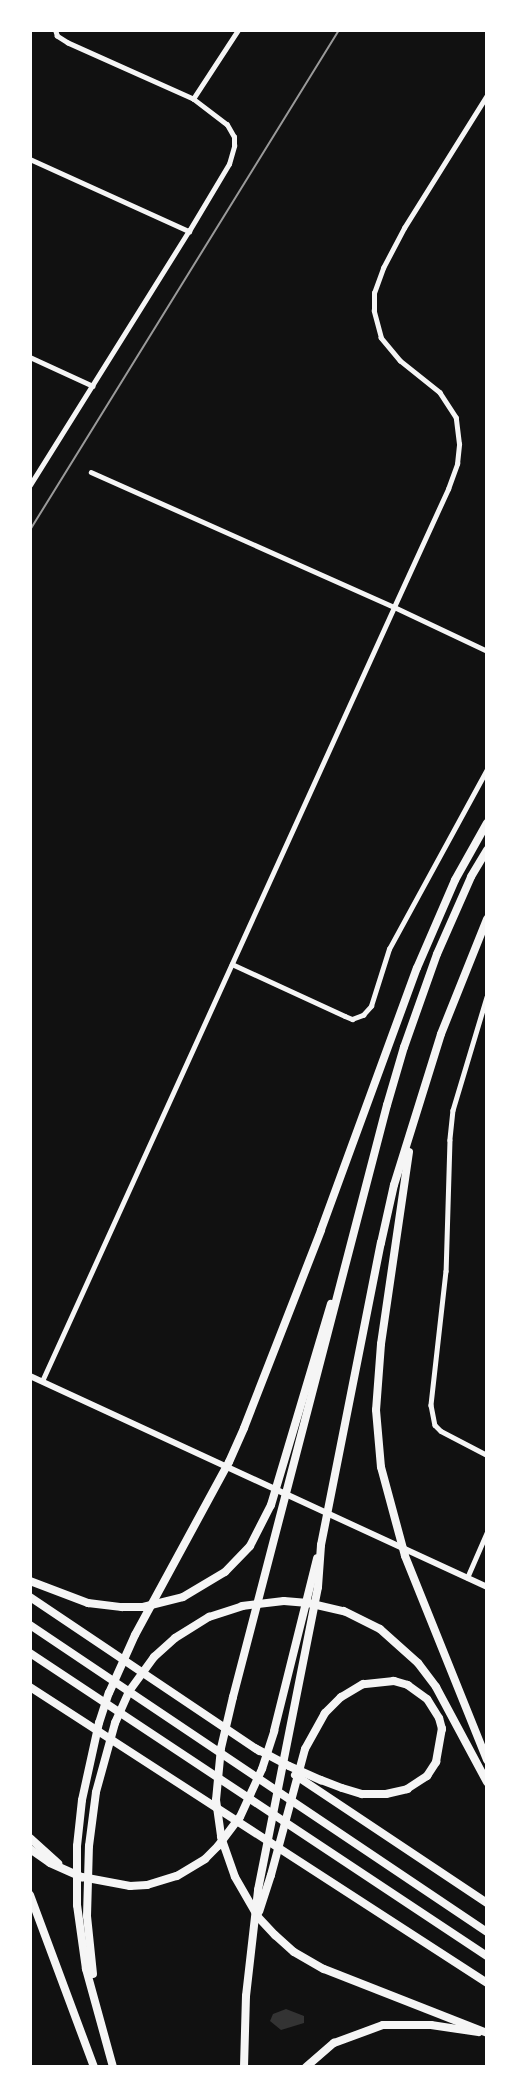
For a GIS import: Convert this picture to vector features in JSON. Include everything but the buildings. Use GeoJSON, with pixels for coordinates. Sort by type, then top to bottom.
{"type":"FeatureCollection","features":[{"type":"Feature","properties":{"kind":"highway"},"geometry":{"type":"LineString","coordinates":[[113,2067],[102,2031],[77,1905],[77,1846],[90,1756],[109,1693],[121,1664],[244,1428],[313,1252],[417,968],[455,880],[487,823]]}},
{"type":"Feature","properties":{"kind":"highway"},"geometry":{"type":"LineString","coordinates":[[486,2032],[355,1983],[324,1970],[294,1952],[258,1917],[245,1897],[221,1837],[216,1800],[218,1773],[233,1697],[280,1521],[292,1455],[320,1335],[342,1273],[404,1047],[437,954],[471,877],[487,850]]}},
{"type":"Feature","properties":{"kind":"highway"},"geometry":{"type":"LineString","coordinates":[[30,1849],[70,1873],[112,1884],[147,1885],[177,1876],[192,1868],[229,1834],[255,1787],[274,1731],[308,1585],[321,1545],[394,1185],[441,1034],[487,919]]}},
{"type":"Feature","properties":{"kind":"highway"},"geometry":{"type":"LineString","coordinates":[[412,1130],[381,1344],[376,1410],[381,1467],[392,1514],[423,1604],[487,1760]]}},
{"type":"Feature","properties":{"kind":"highway"},"geometry":{"type":"LineString","coordinates":[[30,1581],[87,1603],[122,1607],[162,1604],[197,1591],[225,1572],[250,1545],[263,1522],[292,1455]]}},
{"type":"Feature","properties":{"kind":"highway"},"geometry":{"type":"LineString","coordinates":[[244,2067],[246,1996],[253,1929],[262,1869],[318,1587],[321,1545]]}},
{"type":"Feature","properties":{"kind":"highway"},"geometry":{"type":"LineString","coordinates":[[30,1597],[487,1903]]}},
{"type":"Feature","properties":{"kind":"highway"},"geometry":{"type":"LineString","coordinates":[[89,1968],[87,1916],[89,1846],[102,1764],[124,1701],[154,1658],[198,1623],[242,1606],[284,1601],[308,1603],[344,1611],[380,1629],[418,1663],[436,1687],[487,1782]]}},
{"type":"Feature","properties":{"kind":"highway"},"geometry":{"type":"LineString","coordinates":[[30,1625],[487,1932]]}},
{"type":"Feature","properties":{"kind":"highway"},"geometry":{"type":"LineString","coordinates":[[30,1653],[487,1956]]}},
{"type":"Feature","properties":{"kind":"highway"},"geometry":{"type":"LineString","coordinates":[[253,1929],[271,1875],[305,1749],[325,1713],[341,1698],[363,1684],[379,1680],[408,1685],[419,1692],[434,1708],[442,1729],[436,1762],[427,1776],[407,1789],[386,1794],[362,1794],[342,1788],[255,1748]]}},
{"type":"Feature","properties":{"kind":"highway"},"geometry":{"type":"LineString","coordinates":[[30,1687],[487,1983]]}},
{"type":"Feature","properties":{"kind":"highway"},"geometry":{"type":"LineString","coordinates":[[30,1838],[70,1873]]}},
{"type":"Feature","properties":{"kind":"highway"},"geometry":{"type":"LineString","coordinates":[[30,1895],[94,2067]]}},
{"type":"Feature","properties":{"kind":"highway"},"geometry":{"type":"LineString","coordinates":[[306,2067],[333,2043],[383,2025],[431,2025],[486,2032]]}},
{"type":"Feature","properties":{"kind":"main road"},"geometry":{"type":"LineString","coordinates":[[30,1376],[487,1587]]}},
{"type":"Feature","properties":{"kind":"street"},"geometry":{"type":"LineString","coordinates":[[30,485],[189,231],[229,164],[234,146],[234,137],[226,125],[193,99],[68,43],[57,36],[55,30]]}},
{"type":"Feature","properties":{"kind":"street"},"geometry":{"type":"LineString","coordinates":[[193,99],[238,30]]}},
{"type":"Feature","properties":{"kind":"street"},"geometry":{"type":"LineString","coordinates":[[42,1381],[448,489],[457,464],[459,444],[456,418],[440,393],[407,368],[381,338],[374,311],[374,293],[382,268],[404,228],[487,95]]}},
{"type":"Feature","properties":{"kind":"street"},"geometry":{"type":"LineString","coordinates":[[30,159],[189,231]]}},
{"type":"Feature","properties":{"kind":"street"},"geometry":{"type":"LineString","coordinates":[[30,357],[93,386]]}},
{"type":"Feature","properties":{"kind":"street"},"geometry":{"type":"LineString","coordinates":[[91,472],[487,651]]}},
{"type":"Feature","properties":{"kind":"street"},"geometry":{"type":"LineString","coordinates":[[232,964],[352,1019],[363,1015],[371,1006],[389,949],[487,769]]}},
{"type":"Feature","properties":{"kind":"street"},"geometry":{"type":"LineString","coordinates":[[487,996],[453,1110],[446,1271],[430,1405],[435,1425],[441,1431],[487,1455]]}},
{"type":"Feature","properties":{"kind":"street"},"geometry":{"type":"LineString","coordinates":[[467,1578],[487,1532]]}},
{"type":"Feature","properties":{"kind":"shaded area"},"geometry":{"type":"Polygon","coordinates":[[[286,2009],[304,2016],[304,2023],[281,2030],[270,2021],[273,2014],[286,2009]]]}},
{"type":"Feature","properties":{"kind":"railway"},"geometry":{"type":"LineString","coordinates":[[30,530],[339,30]]}}]}
